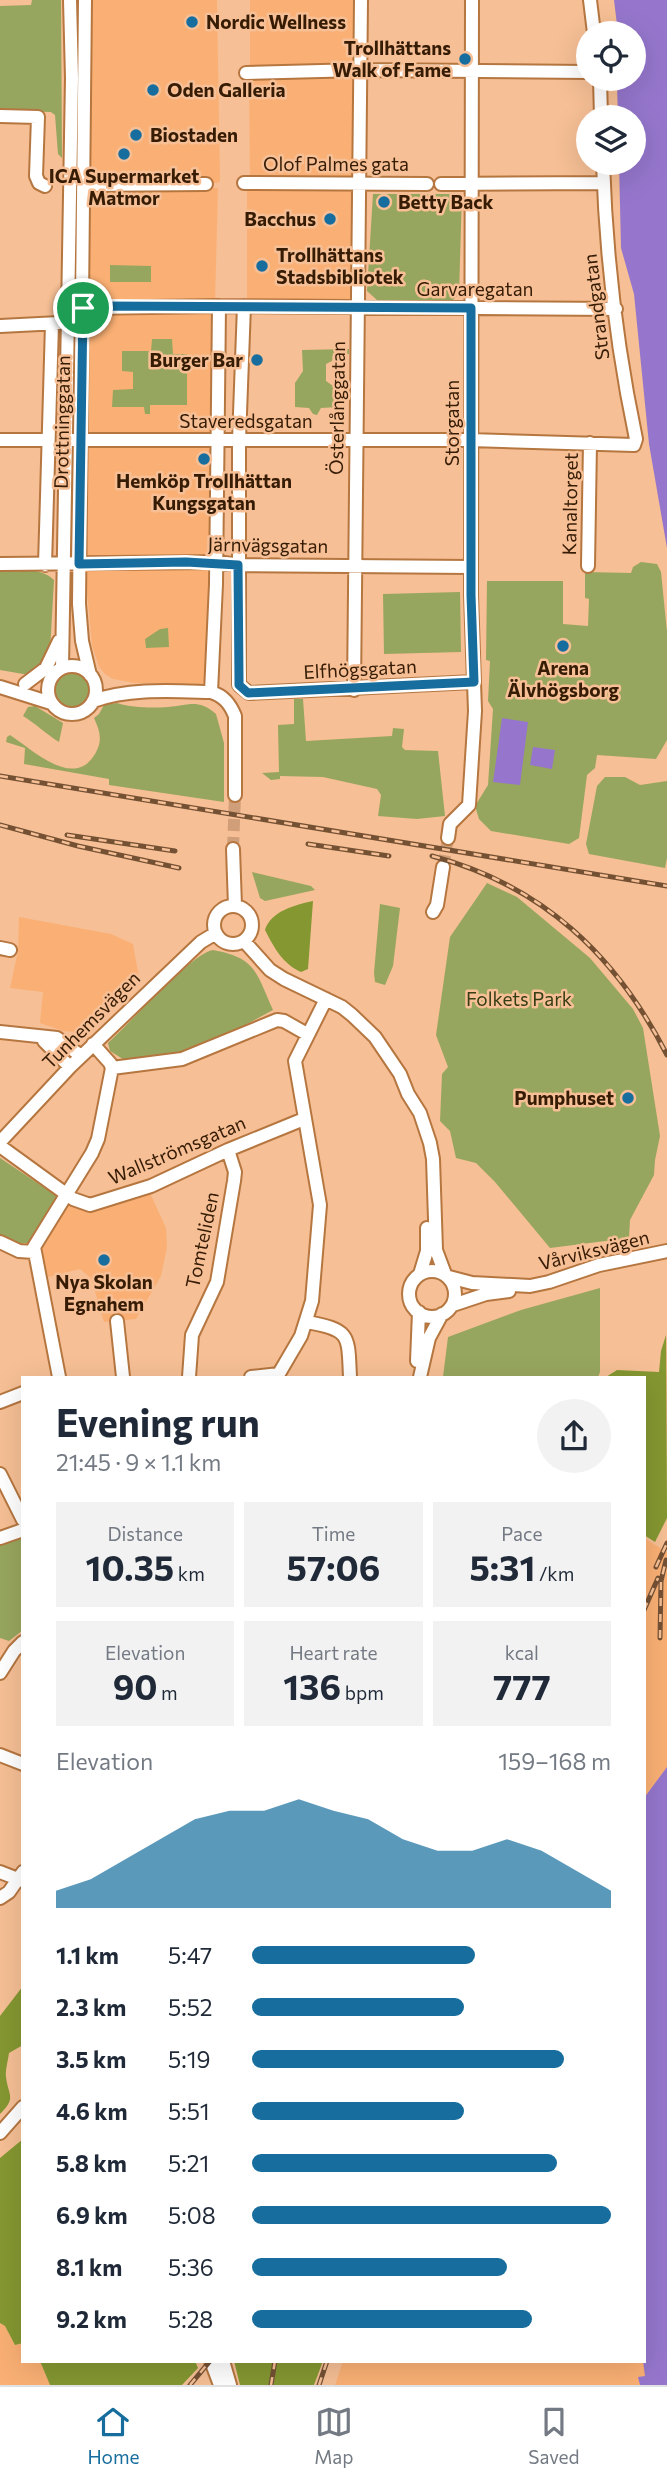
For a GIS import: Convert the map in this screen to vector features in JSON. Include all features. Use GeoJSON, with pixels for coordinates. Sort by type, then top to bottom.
{"type":"FeatureCollection","features":[{"type":"Feature","properties":{"kind":"street","name":"Drottninggatan"},"geometry":{"type":"LineString","coordinates":[[62,668],[72,78],[70,0]]}},
{"type":"Feature","properties":{"kind":"street","name":"Drottninggatan"},"geometry":{"type":"LineString","coordinates":[[85,0],[79,620],[92,679]]}},
{"type":"Feature","properties":{"kind":"street","name":"Österlånggatan"},"geometry":{"type":"LineString","coordinates":[[354,690],[361,0]]}},
{"type":"Feature","properties":{"kind":"street","name":"Storgatan"},"geometry":{"type":"LineString","coordinates":[[447,838],[454,817],[469,805],[475,711],[470,440],[472,0]]}},
{"type":"Feature","properties":{"kind":"street"},"geometry":{"type":"LineString","coordinates":[[590,0],[593,21]]}},
{"type":"Feature","properties":{"kind":"street"},"geometry":{"type":"LineString","coordinates":[[246,73],[576,72]]}},
{"type":"Feature","properties":{"kind":"street"},"geometry":{"type":"LineString","coordinates":[[0,116],[44,117],[36,176],[39,183],[45,186]]}},
{"type":"Feature","properties":{"kind":"street","name":"Strandgatan"},"geometry":{"type":"LineString","coordinates":[[603,175],[616,309],[626,388],[636,439],[634,445]]}},
{"type":"Feature","properties":{"kind":"street","name":"Olof Palmes gata"},"geometry":{"type":"LineString","coordinates":[[244,183],[427,184]]}},
{"type":"Feature","properties":{"kind":"street"},"geometry":{"type":"LineString","coordinates":[[441,184],[603,183]]}},
{"type":"Feature","properties":{"kind":"street"},"geometry":{"type":"LineString","coordinates":[[83,185],[206,184]]}},
{"type":"Feature","properties":{"kind":"street"},"geometry":{"type":"LineString","coordinates":[[211,692],[216,562],[219,306]]}},
{"type":"Feature","properties":{"kind":"street"},"geometry":{"type":"LineString","coordinates":[[238,565],[244,306]]}},
{"type":"Feature","properties":{"kind":"street","name":"Garvaregatan"},"geometry":{"type":"LineString","coordinates":[[83,308],[244,306],[616,309]]}},
{"type":"Feature","properties":{"kind":"street"},"geometry":{"type":"LineString","coordinates":[[0,326],[68,322],[83,308]]}},
{"type":"Feature","properties":{"kind":"street","name":"Drottninggatan"},"geometry":{"type":"LineString","coordinates":[[45,565],[52,324]]}},
{"type":"Feature","properties":{"kind":"street"},"geometry":{"type":"LineString","coordinates":[[0,440],[47,440]]}},
{"type":"Feature","properties":{"kind":"street","name":"Staveredsgatan"},"geometry":{"type":"LineString","coordinates":[[67,440],[470,440],[634,445]]}},
{"type":"Feature","properties":{"kind":"street","name":"Kanaltorget"},"geometry":{"type":"LineString","coordinates":[[588,566],[590,443]]}},
{"type":"Feature","properties":{"kind":"street","name":"Järnvägsgatan"},"geometry":{"type":"LineString","coordinates":[[0,564],[216,562],[238,565],[471,567]]}},
{"type":"Feature","properties":{"kind":"street","name":"Elfhögsgatan"},"geometry":{"type":"LineString","coordinates":[[238,565],[239,685],[248,693],[354,690],[474,682]]}},
{"type":"Feature","properties":{"kind":"street"},"geometry":{"type":"LineString","coordinates":[[24,684],[46,668],[56,651],[64,627]]}},
{"type":"Feature","properties":{"kind":"street"},"geometry":{"type":"LineString","coordinates":[[51,703],[49,683],[62,668],[76,667],[92,679],[144,692]]}},
{"type":"Feature","properties":{"kind":"street"},"geometry":{"type":"LineString","coordinates":[[92,679],[96,690],[93,701]]}},
{"type":"Feature","properties":{"kind":"street"},"geometry":{"type":"LineString","coordinates":[[2,687],[49,683]]}},
{"type":"Feature","properties":{"kind":"street"},"geometry":{"type":"LineString","coordinates":[[2,687],[51,703],[60,711],[72,714],[83,711],[93,701],[112,695],[144,692],[218,694],[227,701],[234,716],[235,795]]}},
{"type":"Feature","properties":{"kind":"street"},"geometry":{"type":"LineString","coordinates":[[233,849],[235,906]]}},
{"type":"Feature","properties":{"kind":"street"},"geometry":{"type":"LineString","coordinates":[[433,912],[437,905],[443,867]]}},
{"type":"Feature","properties":{"kind":"street"},"geometry":{"type":"LineString","coordinates":[[235,906],[246,911],[252,920],[251,932],[244,941],[229,944],[216,933],[214,927],[222,910],[235,906]]}},
{"type":"Feature","properties":{"kind":"street","name":"Tunhemsvägen"},"geometry":{"type":"LineString","coordinates":[[0,1144],[80,1056],[201,942],[216,933]]}},
{"type":"Feature","properties":{"kind":"street"},"geometry":{"type":"LineString","coordinates":[[244,941],[270,970],[352,1015],[374,1037],[400,1074],[419,1113],[433,1159],[436,1250],[456,1292],[453,1305]]}},
{"type":"Feature","properties":{"kind":"street"},"geometry":{"type":"LineString","coordinates":[[278,1376],[301,1336],[313,1301],[320,1205],[295,1061],[326,999]]}},
{"type":"Feature","properties":{"kind":"street"},"geometry":{"type":"LineString","coordinates":[[112,1068],[182,1059],[276,1020],[284,1021],[307,1034]]}},
{"type":"Feature","properties":{"kind":"street"},"geometry":{"type":"LineString","coordinates":[[0,1032],[32,1033],[63,1040],[80,1056]]}},
{"type":"Feature","properties":{"kind":"street"},"geometry":{"type":"LineString","coordinates":[[42,1037],[70,1067]]}},
{"type":"Feature","properties":{"kind":"street"},"geometry":{"type":"LineString","coordinates":[[58,1376],[34,1252],[36,1242],[98,1139],[112,1068],[93,1044]]}},
{"type":"Feature","properties":{"kind":"street"},"geometry":{"type":"LineString","coordinates":[[408,1094],[407,1103],[421,1142],[427,1183],[427,1251],[420,1274],[413,1282],[410,1296],[412,1305],[419,1312],[428,1316],[442,1314]]}},
{"type":"Feature","properties":{"kind":"street","name":"Wallströmsgatan"},"geometry":{"type":"LineString","coordinates":[[0,1144],[65,1194],[83,1203],[96,1205],[151,1186],[304,1119]]}},
{"type":"Feature","properties":{"kind":"street","name":"Tomteliden"},"geometry":{"type":"LineString","coordinates":[[189,1376],[192,1335],[213,1292],[219,1269],[234,1181],[228,1150]]}},
{"type":"Feature","properties":{"kind":"street"},"geometry":{"type":"LineString","coordinates":[[0,1242],[19,1251],[34,1252]]}},
{"type":"Feature","properties":{"kind":"street","name":"Vårviksvägen"},"geometry":{"type":"LineString","coordinates":[[447,1276],[472,1283],[530,1286],[598,1265],[667,1251]]}},
{"type":"Feature","properties":{"kind":"street"},"geometry":{"type":"LineString","coordinates":[[420,1274],[434,1271],[447,1276]]}},
{"type":"Feature","properties":{"kind":"street"},"geometry":{"type":"LineString","coordinates":[[420,1376],[429,1338],[442,1314],[453,1305],[486,1294],[530,1286]]}},
{"type":"Feature","properties":{"kind":"street"},"geometry":{"type":"LineString","coordinates":[[419,1312],[417,1362],[420,1376]]}},
{"type":"Feature","properties":{"kind":"street"},"geometry":{"type":"LineString","coordinates":[[117,1321],[123,1376]]}},
{"type":"Feature","properties":{"kind":"street"},"geometry":{"type":"LineString","coordinates":[[307,1322],[330,1326],[344,1335],[348,1343],[350,1376]]}},
{"type":"Feature","properties":{"kind":"street"},"geometry":{"type":"LineString","coordinates":[[0,1402],[21,1394]]}},
{"type":"Feature","properties":{"kind":"street"},"geometry":{"type":"LineString","coordinates":[[0,1474],[21,1516]]}},
{"type":"Feature","properties":{"kind":"street"},"geometry":{"type":"LineString","coordinates":[[0,1538],[21,1531]]}},
{"type":"Feature","properties":{"kind":"street"},"geometry":{"type":"LineString","coordinates":[[0,1645],[20,1649],[0,1673]]}},
{"type":"Feature","properties":{"kind":"street"},"geometry":{"type":"LineString","coordinates":[[0,1755],[21,1763]]}},
{"type":"Feature","properties":{"kind":"street"},"geometry":{"type":"LineString","coordinates":[[0,1872],[21,1878],[0,1898]]}},
{"type":"Feature","properties":{"kind":"street"},"geometry":{"type":"LineString","coordinates":[[0,2133],[21,2109]]}},
{"type":"Feature","properties":{"kind":"street"},"geometry":{"type":"LineString","coordinates":[[0,2142],[21,2122]]}},
{"type":"Feature","properties":{"kind":"street"},"geometry":{"type":"LineString","coordinates":[[212,2363],[220,2385]]}},
{"type":"Feature","properties":{"kind":"street"},"geometry":{"type":"LineString","coordinates":[[224,2363],[230,2385]]}},
{"type":"Feature","properties":{"kind":"shaded area","name":"Oden Galleria"},"geometry":{"type":"Polygon","coordinates":[[[89,0],[217,0],[220,181],[88,180],[89,0]]]}},
{"type":"Feature","properties":{"kind":"shaded area"},"geometry":{"type":"Polygon","coordinates":[[[250,0],[358,0],[357,66],[250,69],[250,0]]]}},
{"type":"Feature","properties":{"kind":"shaded area"},"geometry":{"type":"Polygon","coordinates":[[[614,0],[667,0],[667,548],[649,444],[634,294],[621,248],[619,175],[646,175],[646,105],[618,105],[617,91],[646,91],[646,21],[617,21],[614,0]]]}},
{"type":"Feature","properties":{"kind":"shaded area"},"geometry":{"type":"Polygon","coordinates":[[[249,78],[357,78],[354,179],[250,180],[249,78]]]}},
{"type":"Feature","properties":{"kind":"shaded area"},"geometry":{"type":"Polygon","coordinates":[[[218,188],[215,303],[88,304],[90,189],[218,188]]]}},
{"type":"Feature","properties":{"kind":"shaded area"},"geometry":{"type":"Polygon","coordinates":[[[247,190],[354,190],[353,303],[247,304],[247,190]]]}},
{"type":"Feature","properties":{"kind":"shaded area"},"geometry":{"type":"Polygon","coordinates":[[[86,310],[216,311],[216,412],[211,438],[89,433],[86,430],[86,310]]]}},
{"type":"Feature","properties":{"kind":"shaded area"},"geometry":{"type":"Polygon","coordinates":[[[212,441],[214,559],[92,560],[87,556],[87,447],[91,444],[212,441]]]}},
{"type":"Feature","properties":{"kind":"shaded area"},"geometry":{"type":"Polygon","coordinates":[[[93,566],[209,566],[213,570],[207,681],[200,684],[135,683],[113,679],[105,674],[99,667],[92,645],[85,570],[93,566]]]}},
{"type":"Feature","properties":{"kind":"shaded area"},"geometry":{"type":"Polygon","coordinates":[[[502,718],[528,722],[520,785],[493,782],[502,718]]]}},
{"type":"Feature","properties":{"kind":"shaded area"},"geometry":{"type":"Polygon","coordinates":[[[533,747],[555,750],[552,769],[530,765],[533,747]]]}},
{"type":"Feature","properties":{"kind":"shaded area"},"geometry":{"type":"Polygon","coordinates":[[[19,917],[111,934],[133,944],[140,983],[90,1030],[63,1031],[40,1023],[43,992],[10,988],[18,951],[19,917]]]}},
{"type":"Feature","properties":{"kind":"shaded area","name":"Nya Skolan Egnahem"},"geometry":{"type":"Polygon","coordinates":[[[150,1193],[166,1228],[167,1247],[161,1276],[136,1319],[104,1322],[91,1278],[80,1269],[48,1277],[41,1251],[68,1203],[77,1209],[94,1211],[150,1193]]]}},
{"type":"Feature","properties":{"kind":"shaded area"},"geometry":{"type":"Polygon","coordinates":[[[646,1539],[667,1552],[667,1767],[646,1795],[646,1539]]]}},
{"type":"Feature","properties":{"kind":"shaded area"},"geometry":{"type":"Polygon","coordinates":[[[667,1767],[667,2385],[640,2385],[638,2377],[645,2376],[643,2363],[646,2363],[646,1795],[667,1767]]]}},
{"type":"Feature","properties":{"kind":"shaded area"},"geometry":{"type":"Polygon","coordinates":[[[0,2323],[5,2326],[15,2345],[21,2344],[21,2363],[41,2363],[50,2385],[0,2385],[0,2323]]]}},
{"type":"Feature","properties":{"kind":"shaded area"},"geometry":{"type":"Polygon","coordinates":[[[342,2363],[643,2363],[646,2376],[638,2377],[640,2385],[335,2385],[342,2363]]]}},
{"type":"Feature","properties":{"kind":"green space"},"geometry":{"type":"Polygon","coordinates":[[[32,0],[61,0],[62,158],[58,154],[55,115],[51,112],[0,111],[0,6],[31,5],[32,0]]]}},
{"type":"Feature","properties":{"kind":"green space"},"geometry":{"type":"Polygon","coordinates":[[[373,194],[462,194],[459,294],[450,303],[377,300],[367,291],[373,194]]]}},
{"type":"Feature","properties":{"kind":"green space"},"geometry":{"type":"Polygon","coordinates":[[[110,265],[151,266],[151,282],[110,282],[110,265]]]}},
{"type":"Feature","properties":{"kind":"green space"},"geometry":{"type":"Polygon","coordinates":[[[152,339],[172,339],[173,354],[187,354],[187,405],[150,405],[150,414],[145,414],[144,407],[112,407],[113,390],[133,389],[133,372],[122,371],[122,351],[151,351],[152,339]]]}},
{"type":"Feature","properties":{"kind":"green space"},"geometry":{"type":"Polygon","coordinates":[[[349,349],[349,354],[333,353],[332,361],[326,364],[326,381],[336,388],[336,392],[345,392],[345,414],[342,414],[338,407],[321,408],[317,415],[309,408],[295,407],[295,383],[303,371],[302,350],[349,349]]]}},
{"type":"Feature","properties":{"kind":"green space"},"geometry":{"type":"Polygon","coordinates":[[[641,562],[657,564],[661,572],[667,632],[667,740],[656,759],[597,755],[595,768],[587,775],[579,838],[569,844],[491,831],[479,819],[475,806],[488,785],[493,709],[488,701],[490,661],[486,660],[487,581],[563,581],[563,624],[588,626],[589,599],[585,598],[585,572],[631,573],[633,567],[641,562]]]}},
{"type":"Feature","properties":{"kind":"green space"},"geometry":{"type":"Polygon","coordinates":[[[0,569],[36,571],[54,580],[50,651],[44,665],[29,675],[0,670],[0,569]]]}},
{"type":"Feature","properties":{"kind":"green space"},"geometry":{"type":"Polygon","coordinates":[[[460,592],[461,652],[384,654],[383,594],[460,592]]]}},
{"type":"Feature","properties":{"kind":"green space"},"geometry":{"type":"Polygon","coordinates":[[[168,628],[169,647],[146,648],[145,639],[160,629],[168,628]]]}},
{"type":"Feature","properties":{"kind":"green space"},"geometry":{"type":"Polygon","coordinates":[[[71,672],[84,677],[89,690],[84,703],[71,708],[58,703],[53,690],[58,677],[71,672]]]}},
{"type":"Feature","properties":{"kind":"green space"},"geometry":{"type":"Polygon","coordinates":[[[294,699],[303,699],[306,741],[392,736],[393,728],[404,729],[402,747],[405,750],[438,751],[445,816],[417,819],[378,816],[381,795],[377,789],[323,777],[280,776],[280,779],[271,780],[262,773],[279,772],[278,725],[294,724],[294,699]]]}},
{"type":"Feature","properties":{"kind":"green space"},"geometry":{"type":"Polygon","coordinates":[[[117,703],[149,707],[198,704],[216,714],[224,743],[224,802],[109,785],[109,779],[24,764],[25,748],[6,742],[10,735],[53,764],[76,768],[86,764],[98,749],[100,736],[94,718],[104,705],[117,703]]]}},
{"type":"Feature","properties":{"kind":"green space"},"geometry":{"type":"Polygon","coordinates":[[[35,706],[63,723],[59,742],[23,716],[28,707],[35,706]]]}},
{"type":"Feature","properties":{"kind":"green space"},"geometry":{"type":"Polygon","coordinates":[[[605,777],[625,777],[640,785],[667,781],[665,868],[589,854],[586,844],[597,786],[605,777]]]}},
{"type":"Feature","properties":{"kind":"green space"},"geometry":{"type":"Polygon","coordinates":[[[252,872],[311,886],[315,890],[265,901],[260,898],[252,872]]]}},
{"type":"Feature","properties":{"kind":"green space","name":"Folkets Park"},"geometry":{"type":"Polygon","coordinates":[[[487,883],[517,897],[590,958],[633,1009],[643,1028],[660,1136],[654,1175],[630,1220],[629,1238],[550,1248],[476,1163],[456,1158],[450,1131],[440,1121],[442,1074],[448,1067],[436,1035],[450,937],[487,883]]]}},
{"type":"Feature","properties":{"kind":"green space"},"geometry":{"type":"Polygon","coordinates":[[[313,901],[308,969],[301,972],[284,960],[265,930],[272,918],[278,914],[313,901]]]}},
{"type":"Feature","properties":{"kind":"green space"},"geometry":{"type":"Polygon","coordinates":[[[380,904],[400,908],[393,966],[385,985],[375,982],[374,973],[380,904]]]}},
{"type":"Feature","properties":{"kind":"green space"},"geometry":{"type":"Polygon","coordinates":[[[213,950],[239,958],[253,969],[273,1010],[183,1055],[126,1061],[110,1051],[108,1043],[160,991],[191,963],[213,950]]]}},
{"type":"Feature","properties":{"kind":"green space"},"geometry":{"type":"Polygon","coordinates":[[[0,1158],[57,1196],[29,1243],[10,1244],[0,1238],[0,1158]]]}},
{"type":"Feature","properties":{"kind":"green space"},"geometry":{"type":"Polygon","coordinates":[[[600,1288],[598,1376],[443,1376],[448,1337],[521,1310],[600,1288]]]}},
{"type":"Feature","properties":{"kind":"green space"},"geometry":{"type":"Polygon","coordinates":[[[666,1335],[667,1518],[655,1542],[646,1536],[646,1376],[608,1376],[617,1370],[659,1372],[666,1335]]]}},
{"type":"Feature","properties":{"kind":"green space"},"geometry":{"type":"Polygon","coordinates":[[[21,1536],[21,1632],[9,1641],[0,1638],[0,1543],[21,1536]]]}},
{"type":"Feature","properties":{"kind":"green space"},"geometry":{"type":"Polygon","coordinates":[[[21,1989],[21,2046],[9,2053],[6,2074],[10,2100],[0,2114],[0,2016],[21,1989]]]}},
{"type":"Feature","properties":{"kind":"green space"},"geometry":{"type":"Polygon","coordinates":[[[21,2141],[21,2344],[15,2345],[5,2326],[0,2323],[0,2158],[21,2141]]]}},
{"type":"Feature","properties":{"kind":"green space"},"geometry":{"type":"Polygon","coordinates":[[[41,2363],[196,2363],[198,2368],[182,2385],[50,2385],[41,2363]]]}},
{"type":"Feature","properties":{"kind":"green space"},"geometry":{"type":"Polygon","coordinates":[[[234,2363],[322,2363],[314,2385],[240,2385],[234,2363]]]}},
{"type":"Feature","properties":{"kind":"tunnel"},"geometry":{"type":"LineString","coordinates":[[233,849],[235,795]]}},
{"type":"Feature","properties":{"kind":"tunnel"},"geometry":{"type":"LineString","coordinates":[[443,867],[448,838]]}},
{"type":"Feature","properties":{"kind":"railway"},"geometry":{"type":"LineString","coordinates":[[0,776],[667,886]]}},
{"type":"Feature","properties":{"kind":"railway"},"geometry":{"type":"LineString","coordinates":[[0,825],[78,846],[179,868]]}},
{"type":"Feature","properties":{"kind":"railway"},"geometry":{"type":"LineString","coordinates":[[67,835],[175,851]]}},
{"type":"Feature","properties":{"kind":"railway"},"geometry":{"type":"LineString","coordinates":[[308,844],[389,856]]}},
{"type":"Feature","properties":{"kind":"railway"},"geometry":{"type":"LineString","coordinates":[[432,856],[472,869],[508,885],[541,905],[572,929],[624,986],[667,1055]]}},
{"type":"Feature","properties":{"kind":"railway"},"geometry":{"type":"LineString","coordinates":[[656,1567],[667,1543]]}},
{"type":"Feature","properties":{"kind":"railway"},"geometry":{"type":"LineString","coordinates":[[660,1638],[661,1581],[666,1560]]}},
{"type":"Feature","properties":{"kind":"railway"},"geometry":{"type":"LineString","coordinates":[[646,1605],[658,1578]]}},
{"type":"Feature","properties":{"kind":"railway"},"geometry":{"type":"LineString","coordinates":[[190,2385],[208,2363]]}},
{"type":"Feature","properties":{"kind":"railway"},"geometry":{"type":"LineString","coordinates":[[271,2385],[275,2363]]}},
{"type":"Feature","properties":{"kind":"railway"},"geometry":{"type":"LineString","coordinates":[[319,2385],[326,2363]]}},
{"type":"Feature","properties":{"kind":"place","name":"Nordic Wellness"},"geometry":{"type":"Point","coordinates":[192,22]}},
{"type":"Feature","properties":{"kind":"place","name":"Trollhättans Walk of Fame"},"geometry":{"type":"Point","coordinates":[465,59]}},
{"type":"Feature","properties":{"kind":"place","name":"Oden Galleria"},"geometry":{"type":"Point","coordinates":[153,90]}},
{"type":"Feature","properties":{"kind":"place","name":"Biostaden"},"geometry":{"type":"Point","coordinates":[136,135]}},
{"type":"Feature","properties":{"kind":"place","name":"ICA Supermarket Matmor"},"geometry":{"type":"Point","coordinates":[124,154]}},
{"type":"Feature","properties":{"kind":"place","name":"Betty Back"},"geometry":{"type":"Point","coordinates":[384,202]}},
{"type":"Feature","properties":{"kind":"place","name":"Bacchus"},"geometry":{"type":"Point","coordinates":[330,219]}},
{"type":"Feature","properties":{"kind":"place","name":"Trollhättans Stadsbibliotek"},"geometry":{"type":"Point","coordinates":[262,266]}},
{"type":"Feature","properties":{"kind":"place","name":"Burger Bar"},"geometry":{"type":"Point","coordinates":[257,360]}},
{"type":"Feature","properties":{"kind":"place","name":"Hemköp Trollhättan Kungsgatan"},"geometry":{"type":"Point","coordinates":[204,459]}},
{"type":"Feature","properties":{"kind":"place","name":"Arena Älvhögsborg"},"geometry":{"type":"Point","coordinates":[563,646]}},
{"type":"Feature","properties":{"kind":"place","name":"Pumphuset"},"geometry":{"type":"Point","coordinates":[628,1098]}},
{"type":"Feature","properties":{"kind":"place","name":"Nya Skolan Egnahem"},"geometry":{"type":"Point","coordinates":[104,1260]}},
{"type":"Feature","properties":{"kind":"route"},"geometry":{"type":"LineString","coordinates":[[83,308],[471,308],[471,595],[474,682],[354,690],[248,693],[239,685],[238,565],[216,562],[79,564],[83,308]]}}]}
